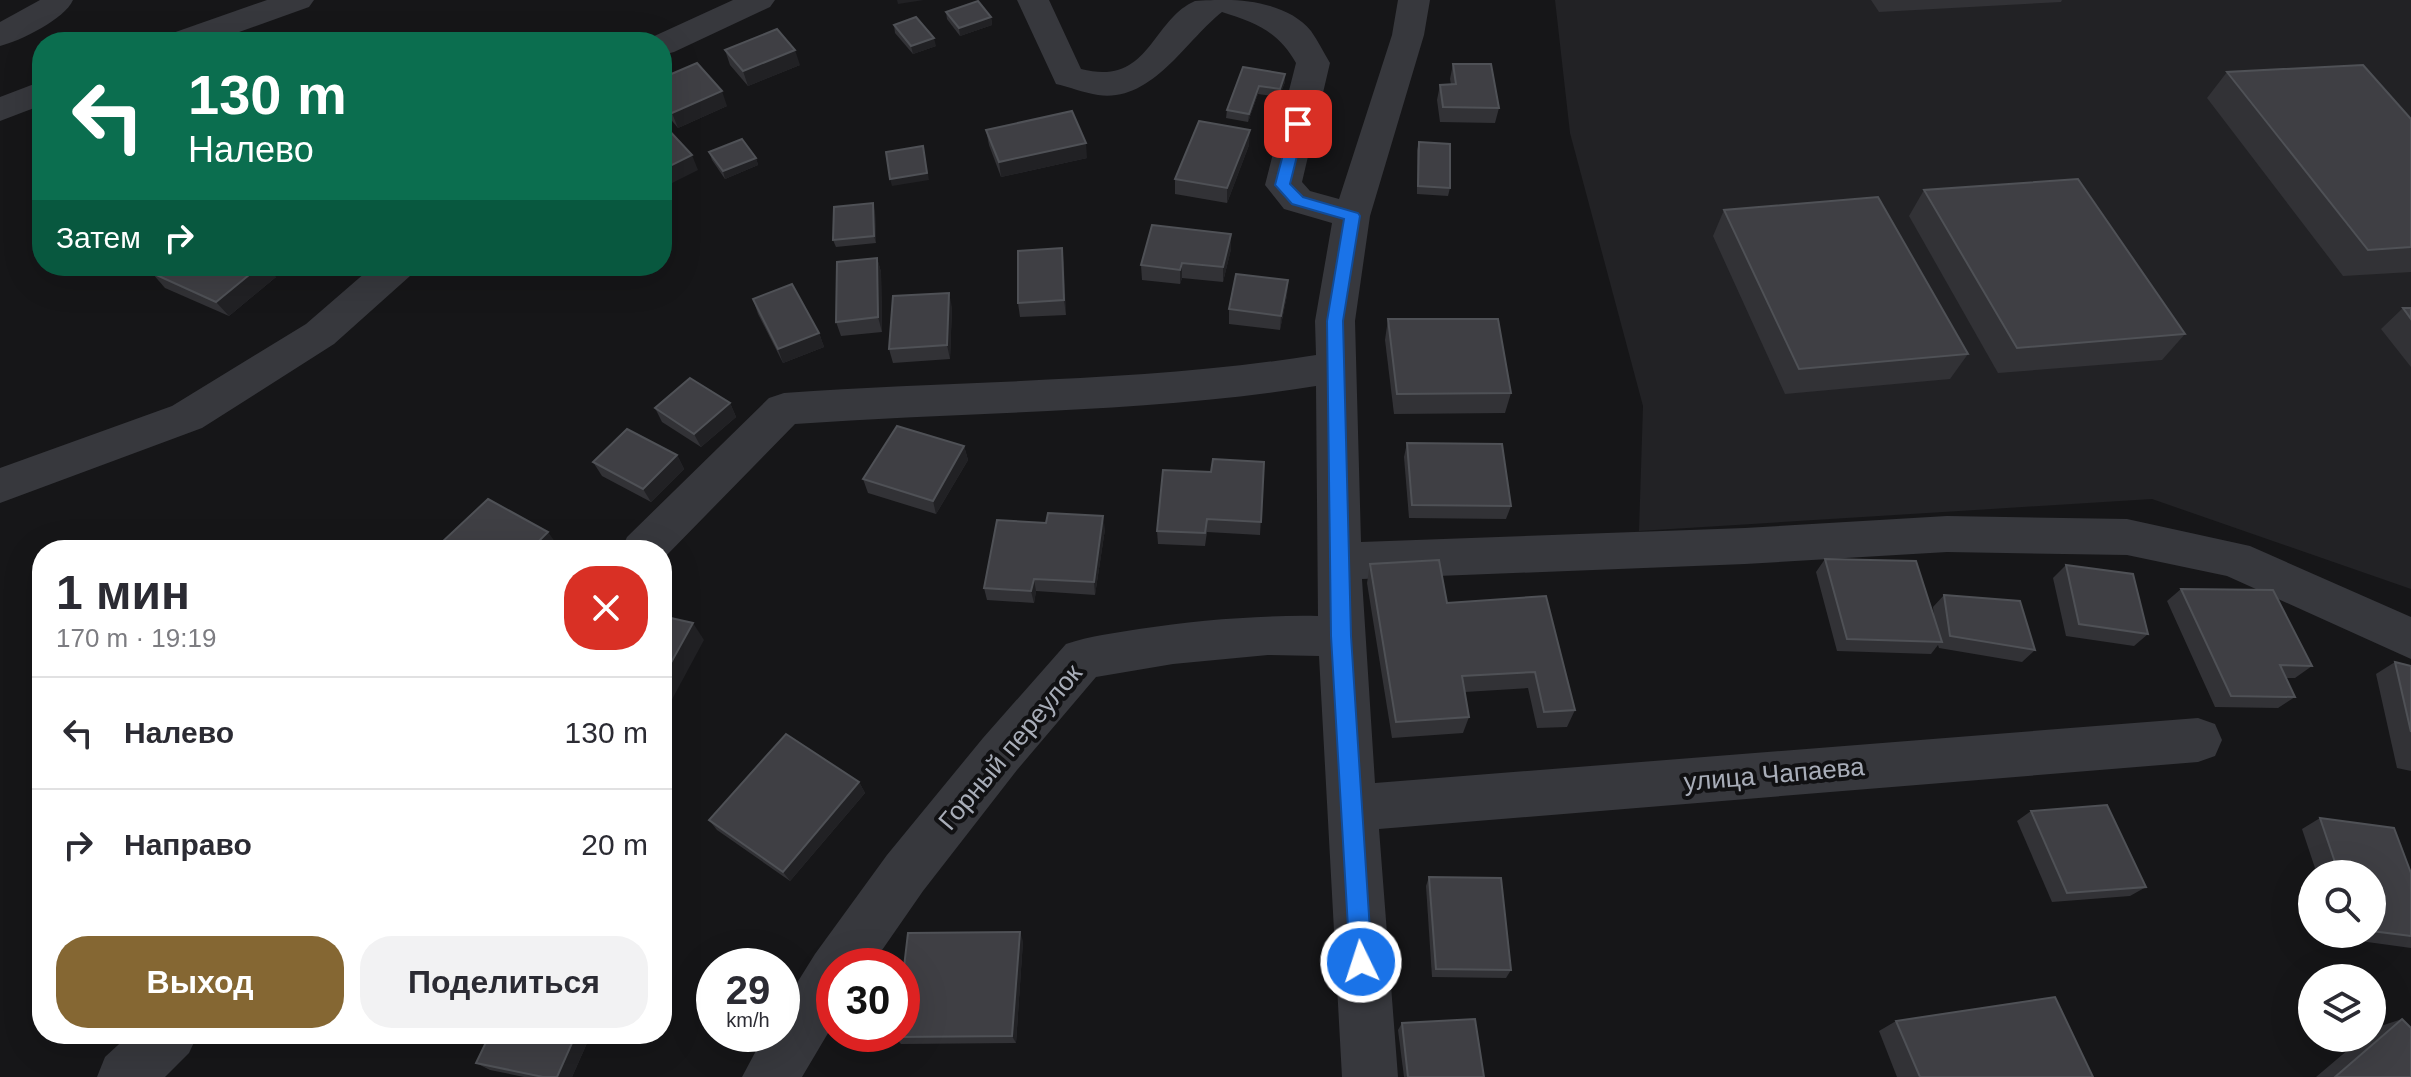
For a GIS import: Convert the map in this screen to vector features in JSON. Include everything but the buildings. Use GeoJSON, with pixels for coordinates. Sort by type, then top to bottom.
{"type":"FeatureCollection","features":[{"type":"Feature","properties":{"kind":"street"},"geometry":{"type":"LineString","coordinates":[[0,36],[55,5],[57,0]]}},
{"type":"Feature","properties":{"kind":"street"},"geometry":{"type":"LineString","coordinates":[[207,32],[298,0]]}},
{"type":"Feature","properties":{"kind":"street"},"geometry":{"type":"LineString","coordinates":[[672,40],[759,0]]}},
{"type":"Feature","properties":{"kind":"street"},"geometry":{"type":"LineString","coordinates":[[1033,0],[1068,76],[1101,85],[1130,79],[1140,72],[1159,58],[1191,20],[1218,0],[1264,15],[1297,35],[1313,63],[1283,185],[1297,200],[1352,216]]}},
{"type":"Feature","properties":{"kind":"street"},"geometry":{"type":"LineString","coordinates":[[1370,1077],[1341,636],[1335,321],[1352,216],[1408,35],[1414,0]]}},
{"type":"Feature","properties":{"kind":"street"},"geometry":{"type":"LineString","coordinates":[[0,110],[32,96]]}},
{"type":"Feature","properties":{"kind":"street"},"geometry":{"type":"LineString","coordinates":[[0,486],[187,417],[320,334],[386,276]]}},
{"type":"Feature","properties":{"kind":"street"},"geometry":{"type":"LineString","coordinates":[[653,540],[784,409],[1175,387],[1278,378],[1337,367]]}},
{"type":"Feature","properties":{"kind":"street"},"geometry":{"type":"LineString","coordinates":[[1339,561],[1745,546],[1947,534],[2127,537],[2234,559],[2411,639]]}},
{"type":"Feature","properties":{"kind":"street","name":"Горный переулок"},"geometry":{"type":"LineString","coordinates":[[852,948],[914,861],[1000,754],[1083,659],[1173,644],[1268,635],[1341,636]]}},
{"type":"Feature","properties":{"kind":"street","name":"улица Чапаева"},"geometry":{"type":"LineString","coordinates":[[1351,808],[2198,740]]}},
{"type":"Feature","properties":{"kind":"street"},"geometry":{"type":"LineString","coordinates":[[770,1077],[816,1002]]}},
{"type":"Feature","properties":{"kind":"street"},"geometry":{"type":"LineString","coordinates":[[125,1077],[160,1044]]}},
{"type":"Feature","properties":{"kind":"shaded area"},"geometry":{"type":"Polygon","coordinates":[[[1555,0],[2411,0],[2411,589],[2152,499],[1639,531],[1643,406],[1570,133],[1555,0]]]}},
{"type":"Feature","properties":{"kind":"route"},"geometry":{"type":"LineString","coordinates":[[1298,124],[1283,185],[1297,200],[1352,216],[1335,321],[1341,636],[1361,962]]}}]}
